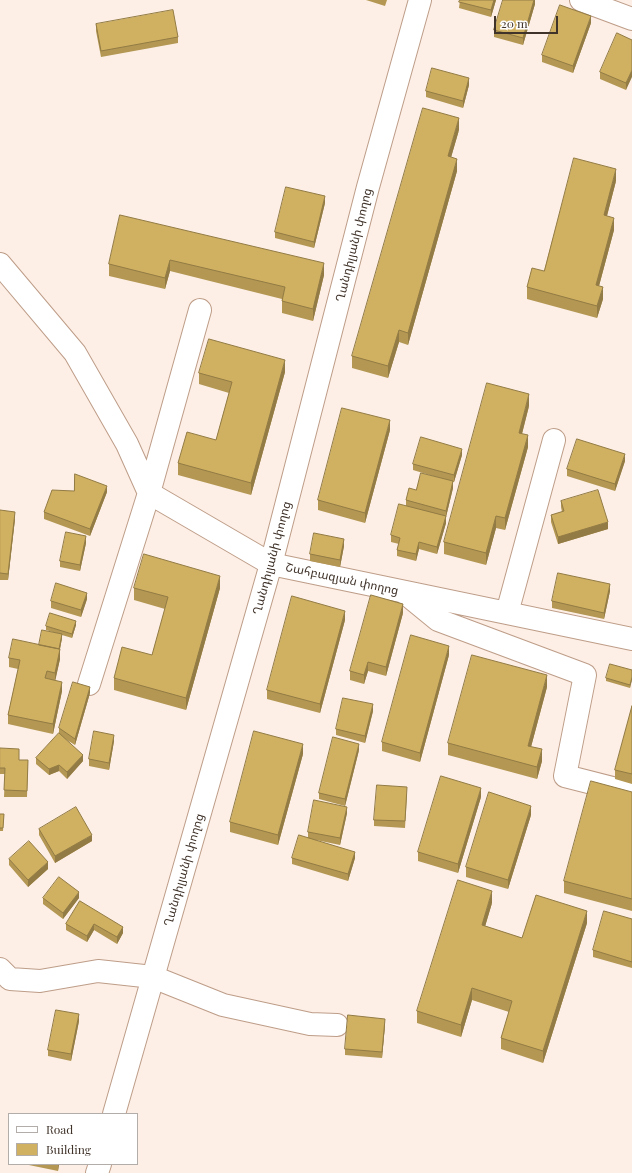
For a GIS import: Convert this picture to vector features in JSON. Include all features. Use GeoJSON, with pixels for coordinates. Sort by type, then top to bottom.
{"type":"FeatureCollection","features":[{"type":"Feature","properties":{"kind":"main road","name":"Ղանդիլյանի փողոց"},"geometry":{"type":"LineString","coordinates":[[114,1113],[271,564],[368,187],[420,0]]}},
{"type":"Feature","properties":{"kind":"main road"},"geometry":{"type":"LineString","coordinates":[[581,0],[632,19]]}},
{"type":"Feature","properties":{"kind":"main road"},"geometry":{"type":"LineString","coordinates":[[0,264],[75,353],[127,444],[149,492]]}},
{"type":"Feature","properties":{"kind":"main road"},"geometry":{"type":"LineString","coordinates":[[89,684],[149,492],[200,310]]}},
{"type":"Feature","properties":{"kind":"main road"},"geometry":{"type":"LineString","coordinates":[[507,613],[554,440]]}},
{"type":"Feature","properties":{"kind":"main road","name":"Շահբազյան փողոց"},"geometry":{"type":"LineString","coordinates":[[149,492],[271,564],[632,639]]}},
{"type":"Feature","properties":{"kind":"main road"},"geometry":{"type":"LineString","coordinates":[[402,591],[438,620],[585,675],[565,776],[632,793]]}},
{"type":"Feature","properties":{"kind":"main road"},"geometry":{"type":"LineString","coordinates":[[0,969],[10,979],[40,981],[98,971],[153,977],[222,1005],[310,1024],[337,1025]]}},
{"type":"Feature","properties":{"kind":"building"},"geometry":{"type":"Polygon","coordinates":[[[460,0],[494,0],[491,10],[459,2],[460,0]]]}},
{"type":"Feature","properties":{"kind":"building"},"geometry":{"type":"Polygon","coordinates":[[[503,0],[534,0],[523,38],[494,30],[503,0]]]}},
{"type":"Feature","properties":{"kind":"building"},"geometry":{"type":"Polygon","coordinates":[[[560,5],[591,16],[573,66],[542,55],[560,5]]]}},
{"type":"Feature","properties":{"kind":"building"},"geometry":{"type":"Polygon","coordinates":[[[173,10],[178,37],[101,51],[96,24],[173,10]]]}},
{"type":"Feature","properties":{"kind":"building"},"geometry":{"type":"Polygon","coordinates":[[[617,33],[632,40],[632,70],[626,83],[600,72],[617,33]]]}},
{"type":"Feature","properties":{"kind":"building"},"geometry":{"type":"Polygon","coordinates":[[[432,68],[469,78],[463,101],[426,91],[432,68]]]}},
{"type":"Feature","properties":{"kind":"building"},"geometry":{"type":"Polygon","coordinates":[[[423,108],[459,118],[448,156],[457,159],[408,333],[399,330],[388,366],[352,356],[423,108]]]}},
{"type":"Feature","properties":{"kind":"building"},"geometry":{"type":"Polygon","coordinates":[[[574,158],[616,169],[604,215],[614,218],[596,285],[603,287],[597,306],[527,287],[532,268],[544,271],[574,158]]]}},
{"type":"Feature","properties":{"kind":"building"},"geometry":{"type":"Polygon","coordinates":[[[286,187],[325,196],[314,242],[275,232],[286,187]]]}},
{"type":"Feature","properties":{"kind":"building"},"geometry":{"type":"Polygon","coordinates":[[[120,215],[324,263],[313,309],[282,301],[285,287],[170,260],[165,278],[109,264],[120,215]]]}},
{"type":"Feature","properties":{"kind":"building"},"geometry":{"type":"Polygon","coordinates":[[[209,339],[285,360],[251,483],[178,463],[187,432],[216,440],[232,382],[199,373],[209,339]]]}},
{"type":"Feature","properties":{"kind":"building"},"geometry":{"type":"Polygon","coordinates":[[[487,383],[529,394],[519,433],[528,435],[505,518],[496,516],[486,553],[444,542],[487,383]]]}},
{"type":"Feature","properties":{"kind":"building"},"geometry":{"type":"Polygon","coordinates":[[[342,408],[390,420],[365,513],[318,500],[342,408]]]}},
{"type":"Feature","properties":{"kind":"building"},"geometry":{"type":"Polygon","coordinates":[[[421,437],[462,449],[454,475],[413,464],[421,437]]]}},
{"type":"Feature","properties":{"kind":"building"},"geometry":{"type":"Polygon","coordinates":[[[577,439],[625,454],[615,484],[567,469],[577,439]]]}},
{"type":"Feature","properties":{"kind":"building"},"geometry":{"type":"Polygon","coordinates":[[[421,473],[453,481],[446,511],[406,500],[409,488],[416,490],[421,473]]]}},
{"type":"Feature","properties":{"kind":"building"},"geometry":{"type":"Polygon","coordinates":[[[75,474],[107,486],[90,529],[44,512],[52,490],[74,491],[75,474]]]}},
{"type":"Feature","properties":{"kind":"building"},"geometry":{"type":"Polygon","coordinates":[[[598,490],[608,522],[558,537],[551,515],[564,511],[561,501],[598,490]]]}},
{"type":"Feature","properties":{"kind":"building"},"geometry":{"type":"Polygon","coordinates":[[[399,504],[446,516],[437,547],[419,542],[416,554],[397,550],[400,538],[391,535],[399,504]]]}},
{"type":"Feature","properties":{"kind":"building"},"geometry":{"type":"Polygon","coordinates":[[[0,510],[15,512],[8,574],[0,573],[0,510]]]}},
{"type":"Feature","properties":{"kind":"building"},"geometry":{"type":"Polygon","coordinates":[[[66,532],[86,536],[80,565],[60,561],[66,532]]]}},
{"type":"Feature","properties":{"kind":"building"},"geometry":{"type":"Polygon","coordinates":[[[314,533],[344,539],[340,560],[310,554],[314,533]]]}},
{"type":"Feature","properties":{"kind":"building"},"geometry":{"type":"Polygon","coordinates":[[[144,554],[220,576],[186,698],[114,678],[122,647],[152,655],[168,597],[134,588],[144,554]]]}},
{"type":"Feature","properties":{"kind":"building"},"geometry":{"type":"Polygon","coordinates":[[[558,573],[610,584],[604,613],[552,601],[558,573]]]}},
{"type":"Feature","properties":{"kind":"building"},"geometry":{"type":"Polygon","coordinates":[[[56,583],[87,593],[81,610],[51,601],[56,583]]]}},
{"type":"Feature","properties":{"kind":"building"},"geometry":{"type":"Polygon","coordinates":[[[371,595],[403,604],[386,667],[368,662],[364,675],[350,671],[371,595]]]}},
{"type":"Feature","properties":{"kind":"building"},"geometry":{"type":"Polygon","coordinates":[[[292,596],[345,611],[320,704],[267,690],[292,596]]]}},
{"type":"Feature","properties":{"kind":"building"},"geometry":{"type":"Polygon","coordinates":[[[50,613],[76,621],[72,634],[46,626],[50,613]]]}},
{"type":"Feature","properties":{"kind":"building"},"geometry":{"type":"Polygon","coordinates":[[[42,630],[62,634],[59,649],[39,645],[42,630]]]}},
{"type":"Feature","properties":{"kind":"building"},"geometry":{"type":"Polygon","coordinates":[[[411,635],[449,646],[420,753],[382,742],[411,635]]]}},
{"type":"Feature","properties":{"kind":"building"},"geometry":{"type":"Polygon","coordinates":[[[13,639],[60,649],[55,673],[47,671],[45,678],[62,682],[53,724],[8,715],[20,660],[9,658],[13,639]]]}},
{"type":"Feature","properties":{"kind":"building"},"geometry":{"type":"Polygon","coordinates":[[[472,655],[547,675],[528,746],[542,749],[537,767],[448,743],[472,655]]]}},
{"type":"Feature","properties":{"kind":"building"},"geometry":{"type":"Polygon","coordinates":[[[610,664],[632,670],[630,685],[606,678],[610,664]]]}},
{"type":"Feature","properties":{"kind":"building"},"geometry":{"type":"Polygon","coordinates":[[[73,682],[90,687],[75,739],[59,728],[73,682]]]}},
{"type":"Feature","properties":{"kind":"building"},"geometry":{"type":"Polygon","coordinates":[[[343,698],[373,704],[365,736],[336,729],[343,698]]]}},
{"type":"Feature","properties":{"kind":"building"},"geometry":{"type":"Polygon","coordinates":[[[632,706],[632,774],[615,770],[632,706]]]}},
{"type":"Feature","properties":{"kind":"building"},"geometry":{"type":"Polygon","coordinates":[[[94,731],[114,735],[109,763],[89,759],[94,731]]]}},
{"type":"Feature","properties":{"kind":"building"},"geometry":{"type":"Polygon","coordinates":[[[254,731],[303,744],[278,835],[230,822],[254,731]]]}},
{"type":"Feature","properties":{"kind":"building"},"geometry":{"type":"Polygon","coordinates":[[[59,733],[83,755],[67,772],[59,765],[49,769],[36,758],[59,733]]]}},
{"type":"Feature","properties":{"kind":"building"},"geometry":{"type":"Polygon","coordinates":[[[333,737],[359,744],[345,799],[319,793],[333,737]]]}},
{"type":"Feature","properties":{"kind":"building"},"geometry":{"type":"Polygon","coordinates":[[[0,748],[19,749],[19,760],[28,760],[27,791],[4,790],[5,768],[0,768],[0,748]]]}},
{"type":"Feature","properties":{"kind":"building"},"geometry":{"type":"Polygon","coordinates":[[[441,776],[481,788],[458,864],[418,852],[441,776]]]}},
{"type":"Feature","properties":{"kind":"building"},"geometry":{"type":"Polygon","coordinates":[[[591,781],[632,792],[632,899],[564,881],[591,781]]]}},
{"type":"Feature","properties":{"kind":"building"},"geometry":{"type":"Polygon","coordinates":[[[377,785],[407,787],[405,821],[374,820],[377,785]]]}},
{"type":"Feature","properties":{"kind":"building"},"geometry":{"type":"Polygon","coordinates":[[[489,792],[531,806],[508,880],[466,867],[489,792]]]}},
{"type":"Feature","properties":{"kind":"building"},"geometry":{"type":"Polygon","coordinates":[[[314,800],[347,807],[340,838],[308,832],[314,800]]]}},
{"type":"Feature","properties":{"kind":"building"},"geometry":{"type":"Polygon","coordinates":[[[76,807],[92,835],[55,856],[39,829],[76,807]]]}},
{"type":"Feature","properties":{"kind":"building"},"geometry":{"type":"Polygon","coordinates":[[[0,814],[4,814],[3,828],[0,828],[0,814]]]}},
{"type":"Feature","properties":{"kind":"building"},"geometry":{"type":"Polygon","coordinates":[[[299,835],[355,852],[348,874],[292,858],[299,835]]]}},
{"type":"Feature","properties":{"kind":"building"},"geometry":{"type":"Polygon","coordinates":[[[29,841],[48,862],[28,880],[9,859],[29,841]]]}},
{"type":"Feature","properties":{"kind":"building"},"geometry":{"type":"Polygon","coordinates":[[[59,877],[79,892],[63,913],[43,898],[59,877]]]}},
{"type":"Feature","properties":{"kind":"building"},"geometry":{"type":"Polygon","coordinates":[[[458,880],[492,891],[482,925],[522,938],[536,895],[587,911],[543,1051],[501,1038],[512,1001],[472,988],[461,1025],[417,1011],[458,880]]]}},
{"type":"Feature","properties":{"kind":"building"},"geometry":{"type":"Polygon","coordinates":[[[80,901],[123,927],[117,937],[94,924],[87,936],[66,924],[80,901]]]}},
{"type":"Feature","properties":{"kind":"building"},"geometry":{"type":"Polygon","coordinates":[[[604,911],[632,919],[632,962],[593,950],[604,911]]]}},
{"type":"Feature","properties":{"kind":"building"},"geometry":{"type":"Polygon","coordinates":[[[56,1010],[79,1014],[71,1054],[48,1050],[56,1010]]]}},
{"type":"Feature","properties":{"kind":"building"},"geometry":{"type":"Polygon","coordinates":[[[348,1015],[385,1019],[382,1052],[345,1049],[348,1015]]]}}]}
